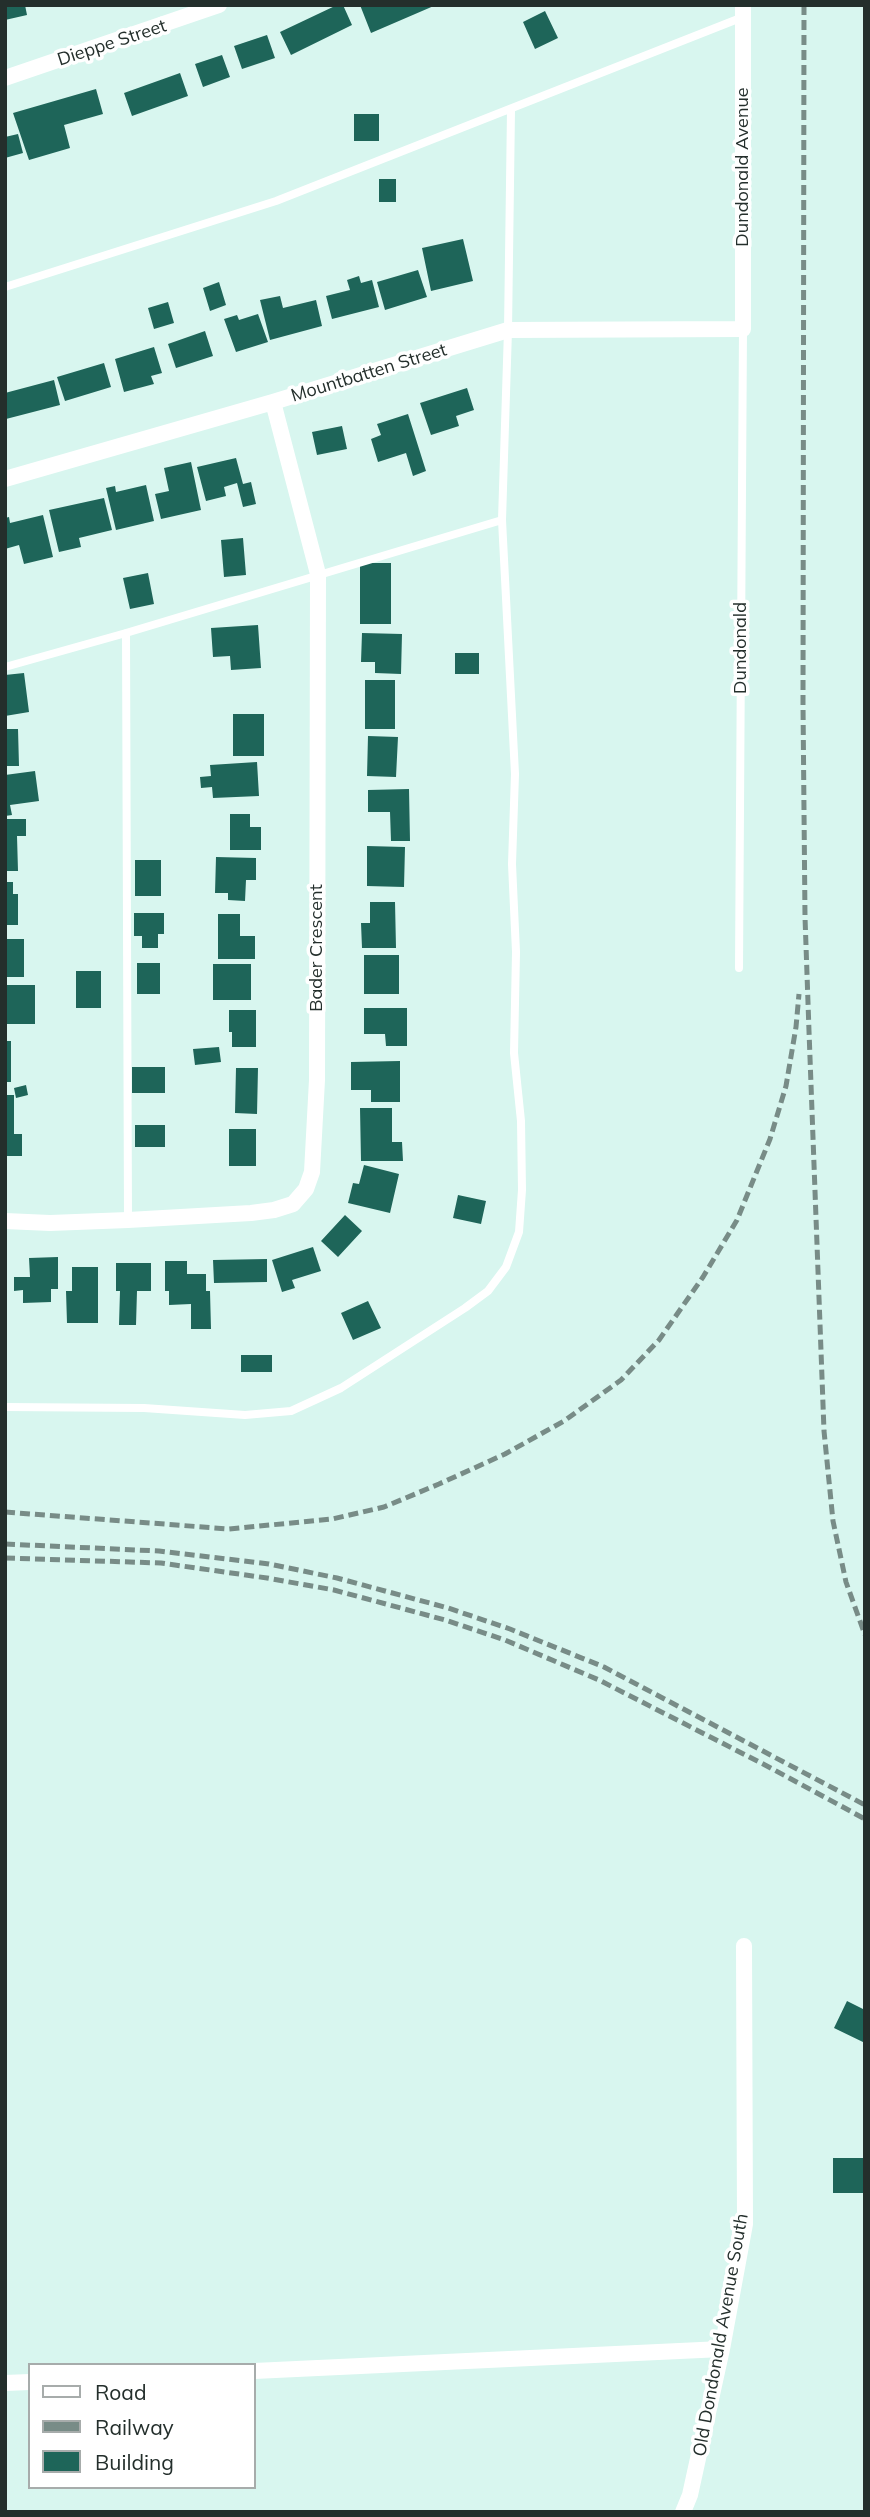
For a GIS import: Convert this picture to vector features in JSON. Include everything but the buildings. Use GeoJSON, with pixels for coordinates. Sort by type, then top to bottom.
{"type":"FeatureCollection","features":[{"type":"Feature","properties":{"kind":"street","name":"Dieppe Street"},"geometry":{"type":"LineString","coordinates":[[5,78],[219,5]]}},
{"type":"Feature","properties":{"kind":"street","name":"Dundonald Avenue"},"geometry":{"type":"LineString","coordinates":[[743,11],[743,329]]}},
{"type":"Feature","properties":{"kind":"street","name":"Mountbatten Street"},"geometry":{"type":"LineString","coordinates":[[5,479],[273,402],[508,330],[743,329]]}},
{"type":"Feature","properties":{"kind":"street","name":"Bader Crescent"},"geometry":{"type":"LineString","coordinates":[[5,1221],[50,1223],[128,1220],[274,1210],[293,1204],[306,1189],[313,1172],[317,1067],[318,574],[273,402]]}},
{"type":"Feature","properties":{"kind":"street","name":"Old Dondonald Avenue South"},"geometry":{"type":"LineString","coordinates":[[683,2512],[690,2495],[722,2349],[745,2224],[744,1946]]}},
{"type":"Feature","properties":{"kind":"street"},"geometry":{"type":"LineString","coordinates":[[256,2371],[722,2349]]}},
{"type":"Feature","properties":{"kind":"street"},"geometry":{"type":"LineString","coordinates":[[5,2383],[28,2382]]}},
{"type":"Feature","properties":{"kind":"lane"},"geometry":{"type":"LineString","coordinates":[[5,287],[276,201],[511,110],[743,11]]}},
{"type":"Feature","properties":{"kind":"lane"},"geometry":{"type":"LineString","coordinates":[[5,1407],[144,1408],[245,1415],[291,1411],[341,1388],[465,1308],[488,1291],[506,1267],[519,1232],[522,1190],[521,1121],[514,1053],[516,952],[512,864],[515,774],[502,520],[511,110]]}},
{"type":"Feature","properties":{"kind":"lane","name":"Dundonald"},"geometry":{"type":"LineString","coordinates":[[739,968],[743,329]]}},
{"type":"Feature","properties":{"kind":"lane"},"geometry":{"type":"LineString","coordinates":[[5,667],[502,520]]}},
{"type":"Feature","properties":{"kind":"lane"},"geometry":{"type":"LineString","coordinates":[[126,633],[128,1220]]}},
{"type":"Feature","properties":{"kind":"railway"},"geometry":{"type":"LineString","coordinates":[[804,5],[803,704],[809,1031],[824,1431],[833,1521],[846,1582],[865,1635]]}},
{"type":"Feature","properties":{"kind":"railway"},"geometry":{"type":"LineString","coordinates":[[5,1512],[229,1529],[332,1519],[384,1507],[439,1484],[505,1454],[564,1421],[621,1380],[659,1340],[703,1277],[737,1220],[770,1139],[786,1086],[799,994]]}},
{"type":"Feature","properties":{"kind":"railway"},"geometry":{"type":"LineString","coordinates":[[5,1544],[159,1551],[269,1564],[337,1578],[448,1608],[510,1629],[604,1667],[865,1805]]}},
{"type":"Feature","properties":{"kind":"railway"},"geometry":{"type":"LineString","coordinates":[[5,1558],[161,1563],[334,1590],[445,1620],[505,1640],[599,1680],[865,1819]]}}]}
